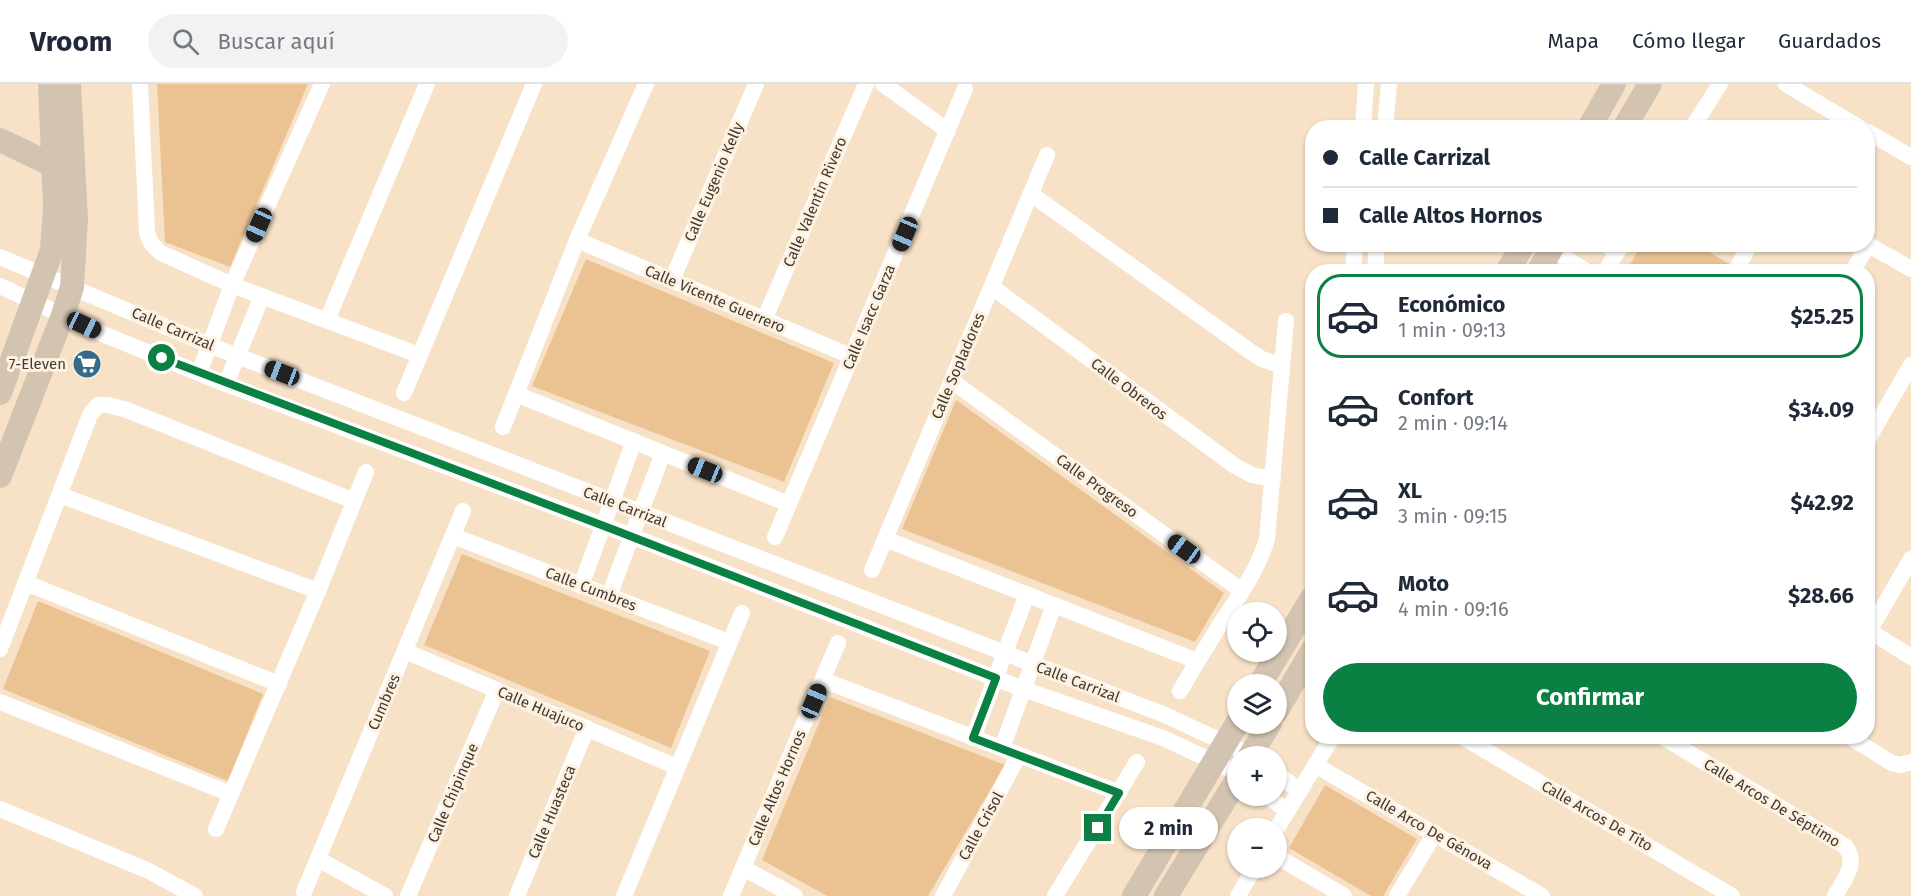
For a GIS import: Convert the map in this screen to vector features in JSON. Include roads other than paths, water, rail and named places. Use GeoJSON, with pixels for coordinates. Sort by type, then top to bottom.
{"type":"FeatureCollection","features":[{"type":"Feature","properties":{"kind":"street"},"geometry":{"type":"LineString","coordinates":[[0,393],[52,250],[54,166],[50,84]]}},
{"type":"Feature","properties":{"kind":"street"},"geometry":{"type":"LineString","coordinates":[[0,476],[72,287],[76,219],[69,84]]}},
{"type":"Feature","properties":{"kind":"street"},"geometry":{"type":"LineString","coordinates":[[140,84],[147,232],[149,241],[161,253],[232,285],[419,355]]}},
{"type":"Feature","properties":{"kind":"street"},"geometry":{"type":"LineString","coordinates":[[199,373],[232,285],[322,84]]}},
{"type":"Feature","properties":{"kind":"street"},"geometry":{"type":"LineString","coordinates":[[327,320],[427,84]]}},
{"type":"Feature","properties":{"kind":"street"},"geometry":{"type":"LineString","coordinates":[[404,393],[534,84]]}},
{"type":"Feature","properties":{"kind":"street"},"geometry":{"type":"LineString","coordinates":[[503,427],[578,240],[646,84]]}},
{"type":"Feature","properties":{"kind":"street","name":"Calle Eugenio Kelly"},"geometry":{"type":"LineString","coordinates":[[672,280],[756,84]]}},
{"type":"Feature","properties":{"kind":"street","name":"Calle Valentin Rivero"},"geometry":{"type":"LineString","coordinates":[[764,320],[866,84]]}},
{"type":"Feature","properties":{"kind":"street"},"geometry":{"type":"LineString","coordinates":[[883,84],[948,131]]}},
{"type":"Feature","properties":{"kind":"street"},"geometry":{"type":"LineString","coordinates":[[1364,120],[1366,84]]}},
{"type":"Feature","properties":{"kind":"street"},"geometry":{"type":"LineString","coordinates":[[1386,120],[1389,84]]}},
{"type":"Feature","properties":{"kind":"street"},"geometry":{"type":"LineString","coordinates":[[1594,120],[1614,84]]}},
{"type":"Feature","properties":{"kind":"street"},"geometry":{"type":"LineString","coordinates":[[1629,120],[1650,84]]}},
{"type":"Feature","properties":{"kind":"street"},"geometry":{"type":"LineString","coordinates":[[1697,120],[1720,84]]}},
{"type":"Feature","properties":{"kind":"street"},"geometry":{"type":"LineString","coordinates":[[1786,84],[1847,120]]}},
{"type":"Feature","properties":{"kind":"street","name":"Calle Isacc Garza"},"geometry":{"type":"LineString","coordinates":[[775,537],[965,89]]}},
{"type":"Feature","properties":{"kind":"street"},"geometry":{"type":"LineString","coordinates":[[1875,136],[1911,157]]}},
{"type":"Feature","properties":{"kind":"street"},"geometry":{"type":"LineString","coordinates":[[0,140],[54,166]]}},
{"type":"Feature","properties":{"kind":"street","name":"Calle Sopladores"},"geometry":{"type":"LineString","coordinates":[[872,570],[1047,155]]}},
{"type":"Feature","properties":{"kind":"street"},"geometry":{"type":"LineString","coordinates":[[1031,194],[1251,352],[1262,359],[1282,366]]}},
{"type":"Feature","properties":{"kind":"street","name":"Calle Vicente Guerrero"},"geometry":{"type":"LineString","coordinates":[[578,240],[853,357]]}},
{"type":"Feature","properties":{"kind":"street"},"geometry":{"type":"LineString","coordinates":[[1875,249],[1911,269]]}},
{"type":"Feature","properties":{"kind":"street"},"geometry":{"type":"LineString","coordinates":[[1559,252],[1576,264]]}},
{"type":"Feature","properties":{"kind":"street","name":"Calle Carrizal"},"geometry":{"type":"LineString","coordinates":[[0,257],[209,345],[1165,716],[1220,752],[1227,754]]}},
{"type":"Feature","properties":{"kind":"street","name":"Calle Carrizal"},"geometry":{"type":"LineString","coordinates":[[0,286],[226,384],[603,525],[1023,689],[1163,738],[1227,754]]}},
{"type":"Feature","properties":{"kind":"street","name":"Calle Obreros"},"geometry":{"type":"LineString","coordinates":[[992,286],[1235,466],[1252,475],[1273,479]]}},
{"type":"Feature","properties":{"kind":"street"},"geometry":{"type":"LineString","coordinates":[[226,384],[262,296]]}},
{"type":"Feature","properties":{"kind":"street"},"geometry":{"type":"LineString","coordinates":[[1180,692],[1242,591],[1262,555],[1267,539],[1286,321]]}},
{"type":"Feature","properties":{"kind":"street"},"geometry":{"type":"LineString","coordinates":[[1875,427],[1911,364]]}},
{"type":"Feature","properties":{"kind":"street","name":"Calle Progreso"},"geometry":{"type":"LineString","coordinates":[[952,381],[1242,591]]}},
{"type":"Feature","properties":{"kind":"street"},"geometry":{"type":"LineString","coordinates":[[516,394],[789,504]]}},
{"type":"Feature","properties":{"kind":"street"},"geometry":{"type":"LineString","coordinates":[[0,649],[90,415],[98,405],[127,410],[354,501]]}},
{"type":"Feature","properties":{"kind":"street"},"geometry":{"type":"LineString","coordinates":[[581,586],[634,441]]}},
{"type":"Feature","properties":{"kind":"street"},"geometry":{"type":"LineString","coordinates":[[609,596],[663,453]]}},
{"type":"Feature","properties":{"kind":"street"},"geometry":{"type":"LineString","coordinates":[[216,829],[318,591],[366,471]]}},
{"type":"Feature","properties":{"kind":"street"},"geometry":{"type":"LineString","coordinates":[[60,495],[318,591]]}},
{"type":"Feature","properties":{"kind":"street","name":"Cumbres"},"geometry":{"type":"LineString","coordinates":[[304,892],[463,511]]}},
{"type":"Feature","properties":{"kind":"street","name":"Calle Cumbres"},"geometry":{"type":"LineString","coordinates":[[453,536],[729,642]]}},
{"type":"Feature","properties":{"kind":"street"},"geometry":{"type":"LineString","coordinates":[[885,539],[1197,661]]}},
{"type":"Feature","properties":{"kind":"street"},"geometry":{"type":"LineString","coordinates":[[1875,618],[1911,559]]}},
{"type":"Feature","properties":{"kind":"street"},"geometry":{"type":"LineString","coordinates":[[26,583],[279,684]]}},
{"type":"Feature","properties":{"kind":"street"},"geometry":{"type":"LineString","coordinates":[[973,738],[1027,594]]}},
{"type":"Feature","properties":{"kind":"street"},"geometry":{"type":"LineString","coordinates":[[1002,748],[1054,605]]}},
{"type":"Feature","properties":{"kind":"street"},"geometry":{"type":"LineString","coordinates":[[1266,674],[1305,610]]}},
{"type":"Feature","properties":{"kind":"street"},"geometry":{"type":"LineString","coordinates":[[624,896],[742,613]]}},
{"type":"Feature","properties":{"kind":"street"},"geometry":{"type":"LineString","coordinates":[[1875,634],[1911,657]]}},
{"type":"Feature","properties":{"kind":"street","name":"Calle Altos Hornos"},"geometry":{"type":"LineString","coordinates":[[731,896],[838,643]]}},
{"type":"Feature","properties":{"kind":"street","name":"Calle Huajuco"},"geometry":{"type":"LineString","coordinates":[[405,651],[677,767]]}},
{"type":"Feature","properties":{"kind":"street"},"geometry":{"type":"LineString","coordinates":[[1287,693],[1305,663]]}},
{"type":"Feature","properties":{"kind":"street"},"geometry":{"type":"LineString","coordinates":[[822,680],[1119,793]]}},
{"type":"Feature","properties":{"kind":"street","name":"Calle Chipinque"},"geometry":{"type":"LineString","coordinates":[[408,896],[497,690]]}},
{"type":"Feature","properties":{"kind":"street"},"geometry":{"type":"LineString","coordinates":[[0,702],[231,794]]}},
{"type":"Feature","properties":{"kind":"street","name":"Calle Huasteca"},"geometry":{"type":"LineString","coordinates":[[517,896],[587,728]]}},
{"type":"Feature","properties":{"kind":"street"},"geometry":{"type":"LineString","coordinates":[[1134,896],[1231,734]]}},
{"type":"Feature","properties":{"kind":"street"},"geometry":{"type":"LineString","coordinates":[[1283,818],[1328,744]]}},
{"type":"Feature","properties":{"kind":"street","name":"Calle Arcos De Tito"},"geometry":{"type":"LineString","coordinates":[[1475,744],[1732,896]]}},
{"type":"Feature","properties":{"kind":"street","name":"Calle Arcos De Séptimo"},"geometry":{"type":"LineString","coordinates":[[1675,744],[1836,839],[1851,853],[1848,874],[1834,896]]}},
{"type":"Feature","properties":{"kind":"street"},"geometry":{"type":"LineString","coordinates":[[1861,744],[1892,763],[1908,763]]}},
{"type":"Feature","properties":{"kind":"street","name":"Calle Crisol"},"geometry":{"type":"LineString","coordinates":[[943,896],[1019,755]]}},
{"type":"Feature","properties":{"kind":"street"},"geometry":{"type":"LineString","coordinates":[[1055,896],[1137,762]]}},
{"type":"Feature","properties":{"kind":"street","name":"Calle Arco De Génova"},"geometry":{"type":"LineString","coordinates":[[1316,765],[1542,896]]}},
{"type":"Feature","properties":{"kind":"street"},"geometry":{"type":"LineString","coordinates":[[1287,781],[1300,791]]}},
{"type":"Feature","properties":{"kind":"street"},"geometry":{"type":"LineString","coordinates":[[1166,896],[1227,796]]}},
{"type":"Feature","properties":{"kind":"street"},"geometry":{"type":"LineString","coordinates":[[1280,806],[1287,811]]}},
{"type":"Feature","properties":{"kind":"street"},"geometry":{"type":"LineString","coordinates":[[0,809],[149,871],[195,896]]}},
{"type":"Feature","properties":{"kind":"street"},"geometry":{"type":"LineString","coordinates":[[1397,896],[1435,833]]}},
{"type":"Feature","properties":{"kind":"street"},"geometry":{"type":"LineString","coordinates":[[318,859],[385,896]]}},
{"type":"Feature","properties":{"kind":"street"},"geometry":{"type":"LineString","coordinates":[[1287,862],[1344,896]]}},
{"type":"Feature","properties":{"kind":"street"},"geometry":{"type":"LineString","coordinates":[[743,868],[795,896]]}},
{"type":"Feature","properties":{"kind":"street"},"geometry":{"type":"LineString","coordinates":[[1238,896],[1249,878]]}},
{"type":"Feature","properties":{"kind":"place","name":"7-Eleven"},"geometry":{"type":"Point","coordinates":[87,364]}}]}
